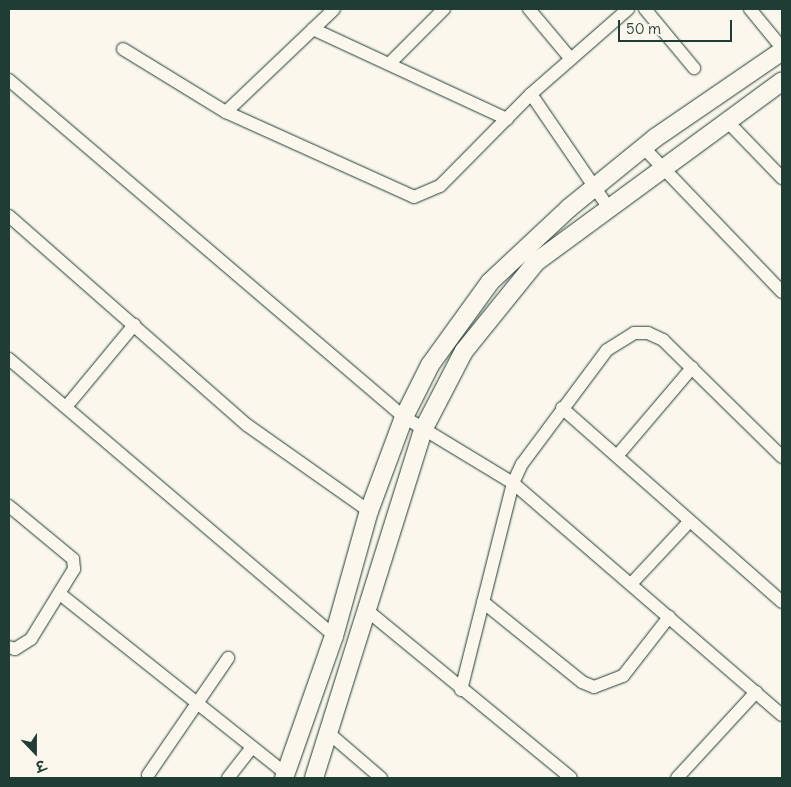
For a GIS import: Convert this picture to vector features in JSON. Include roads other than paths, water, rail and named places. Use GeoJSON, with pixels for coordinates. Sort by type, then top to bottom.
{"type":"FeatureCollection","features":[{"type":"Feature","properties":{"kind":"street"},"geometry":{"type":"LineString","coordinates":[[226,112],[334,9]]}},
{"type":"Feature","properties":{"kind":"street"},"geometry":{"type":"LineString","coordinates":[[389,64],[444,9]]}},
{"type":"Feature","properties":{"kind":"street"},"geometry":{"type":"LineString","coordinates":[[529,9],[571,59]]}},
{"type":"Feature","properties":{"kind":"street"},"geometry":{"type":"LineString","coordinates":[[123,49],[226,112],[414,197],[440,186],[531,94],[628,9]]}},
{"type":"Feature","properties":{"kind":"street"},"geometry":{"type":"LineString","coordinates":[[645,9],[694,68]]}},
{"type":"Feature","properties":{"kind":"street"},"geometry":{"type":"LineString","coordinates":[[60,594],[252,747],[285,776],[334,636],[368,511],[404,417],[430,365],[490,282],[593,188],[643,147],[782,49],[750,9]]}},
{"type":"Feature","properties":{"kind":"street"},"geometry":{"type":"LineString","coordinates":[[313,29],[507,119]]}},
{"type":"Feature","properties":{"kind":"street"},"geometry":{"type":"LineString","coordinates":[[9,80],[404,417],[513,483],[782,716]]}},
{"type":"Feature","properties":{"kind":"street"},"geometry":{"type":"LineString","coordinates":[[314,778],[331,735],[423,430],[464,351],[536,262],[662,166],[782,81]]}},
{"type":"Feature","properties":{"kind":"street"},"geometry":{"type":"LineString","coordinates":[[531,94],[593,188],[608,207]]}},
{"type":"Feature","properties":{"kind":"street"},"geometry":{"type":"LineString","coordinates":[[726,120],[782,178]]}},
{"type":"Feature","properties":{"kind":"street"},"geometry":{"type":"LineString","coordinates":[[643,147],[782,292]]}},
{"type":"Feature","properties":{"kind":"street"},"geometry":{"type":"LineString","coordinates":[[9,216],[247,425],[368,511]]}},
{"type":"Feature","properties":{"kind":"street"},"geometry":{"type":"LineString","coordinates":[[66,407],[134,325]]}},
{"type":"Feature","properties":{"kind":"street"},"geometry":{"type":"LineString","coordinates":[[461,690],[513,483],[592,366],[634,333],[648,333],[663,340],[782,457]]}},
{"type":"Feature","properties":{"kind":"street"},"geometry":{"type":"LineString","coordinates":[[9,359],[334,636]]}},
{"type":"Feature","properties":{"kind":"street"},"geometry":{"type":"LineString","coordinates":[[617,456],[692,368]]}},
{"type":"Feature","properties":{"kind":"street"},"geometry":{"type":"LineString","coordinates":[[562,408],[782,602]]}},
{"type":"Feature","properties":{"kind":"street"},"geometry":{"type":"LineString","coordinates":[[9,506],[72,560],[74,569],[31,639],[15,649],[9,647]]}},
{"type":"Feature","properties":{"kind":"street"},"geometry":{"type":"LineString","coordinates":[[631,584],[690,520]]}},
{"type":"Feature","properties":{"kind":"street"},"geometry":{"type":"LineString","coordinates":[[483,602],[582,682],[594,687],[623,676],[669,617]]}},
{"type":"Feature","properties":{"kind":"street"},"geometry":{"type":"LineString","coordinates":[[369,612],[461,690],[571,778]]}},
{"type":"Feature","properties":{"kind":"street"},"geometry":{"type":"LineString","coordinates":[[148,776],[228,658]]}},
{"type":"Feature","properties":{"kind":"street"},"geometry":{"type":"LineString","coordinates":[[677,778],[756,692]]}},
{"type":"Feature","properties":{"kind":"street"},"geometry":{"type":"LineString","coordinates":[[331,735],[381,778]]}},
{"type":"Feature","properties":{"kind":"street"},"geometry":{"type":"LineString","coordinates":[[228,778],[252,747]]}}]}
